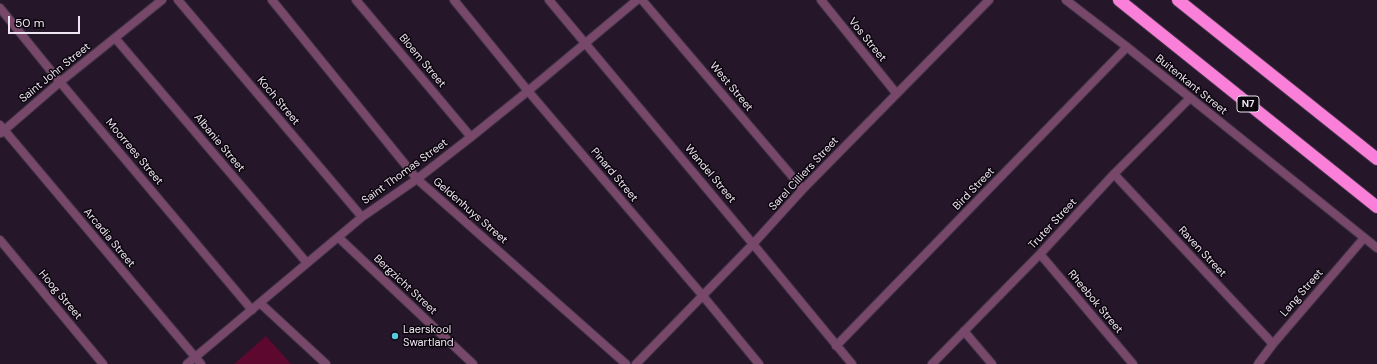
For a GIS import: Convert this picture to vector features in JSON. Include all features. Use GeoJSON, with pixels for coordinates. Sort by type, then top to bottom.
{"type":"FeatureCollection","features":[{"type":"Feature","properties":{"kind":"highway","name":"N7"},"geometry":{"type":"LineString","coordinates":[[1119,0],[1377,207]]}},
{"type":"Feature","properties":{"kind":"highway"},"geometry":{"type":"LineString","coordinates":[[1178,0],[1377,159]]}},
{"type":"Feature","properties":{"kind":"street","name":"Saint John Street"},"geometry":{"type":"LineString","coordinates":[[1,129],[162,0]]}},
{"type":"Feature","properties":{"kind":"street","name":"Koch Street"},"geometry":{"type":"LineString","coordinates":[[178,0],[362,217]]}},
{"type":"Feature","properties":{"kind":"street","name":"Geldenhuys Street"},"geometry":{"type":"LineString","coordinates":[[272,0],[417,179],[626,364]]}},
{"type":"Feature","properties":{"kind":"street","name":"Bloem Street"},"geometry":{"type":"LineString","coordinates":[[356,0],[472,137]]}},
{"type":"Feature","properties":{"kind":"street","name":"Pinard Street"},"geometry":{"type":"LineString","coordinates":[[454,0],[528,91],[759,364]]}},
{"type":"Feature","properties":{"kind":"street","name":"Wandel Street"},"geometry":{"type":"LineString","coordinates":[[549,0],[852,364]]}},
{"type":"Feature","properties":{"kind":"street","name":"Saint Thomas Street"},"geometry":{"type":"LineString","coordinates":[[187,364],[306,263],[339,238],[362,217],[417,179],[472,137],[637,0]]}},
{"type":"Feature","properties":{"kind":"street","name":"West Street"},"geometry":{"type":"LineString","coordinates":[[642,0],[803,189]]}},
{"type":"Feature","properties":{"kind":"street","name":"Vos Street"},"geometry":{"type":"LineString","coordinates":[[821,0],[896,93]]}},
{"type":"Feature","properties":{"kind":"street","name":"Sarel Cilliers Street"},"geometry":{"type":"LineString","coordinates":[[636,364],[753,244],[803,189],[896,93],[989,0]]}},
{"type":"Feature","properties":{"kind":"street","name":"Buitenkant Street"},"geometry":{"type":"LineString","coordinates":[[1066,0],[1127,47],[1377,248]]}},
{"type":"Feature","properties":{"kind":"street","name":"Moorrees Street"},"geometry":{"type":"LineString","coordinates":[[0,8],[60,82],[252,310]]}},
{"type":"Feature","properties":{"kind":"street","name":"Albanie Street"},"geometry":{"type":"LineString","coordinates":[[115,38],[306,263]]}},
{"type":"Feature","properties":{"kind":"street","name":"Bird Street"},"geometry":{"type":"LineString","coordinates":[[836,346],[1127,47]]}},
{"type":"Feature","properties":{"kind":"street","name":"Truter Street"},"geometry":{"type":"LineString","coordinates":[[932,364],[1040,254],[1114,174],[1190,98]]}},
{"type":"Feature","properties":{"kind":"street","name":"Arcadia Street"},"geometry":{"type":"LineString","coordinates":[[1,129],[202,364]]}},
{"type":"Feature","properties":{"kind":"street","name":"Raven Street"},"geometry":{"type":"LineString","coordinates":[[1114,174],[1273,344]]}},
{"type":"Feature","properties":{"kind":"street","name":"Bergzicht Street"},"geometry":{"type":"LineString","coordinates":[[339,238],[473,364]]}},
{"type":"Feature","properties":{"kind":"street","name":"Lang Street"},"geometry":{"type":"LineString","coordinates":[[1258,364],[1273,344],[1364,238]]}},
{"type":"Feature","properties":{"kind":"street","name":"Hoog Street"},"geometry":{"type":"LineString","coordinates":[[0,240],[103,364]]}},
{"type":"Feature","properties":{"kind":"street","name":"Rheebok Street"},"geometry":{"type":"LineString","coordinates":[[1040,254],[1133,364]]}},
{"type":"Feature","properties":{"kind":"street"},"geometry":{"type":"LineString","coordinates":[[260,303],[326,364]]}},
{"type":"Feature","properties":{"kind":"street"},"geometry":{"type":"LineString","coordinates":[[964,331],[992,364]]}},
{"type":"Feature","properties":{"kind":"shaded area"},"geometry":{"type":"Polygon","coordinates":[[[266,336],[291,364],[234,364],[266,336]]]}},
{"type":"Feature","properties":{"kind":"place","name":"Laerskool Swartland"},"geometry":{"type":"Point","coordinates":[395,336]}}]}
